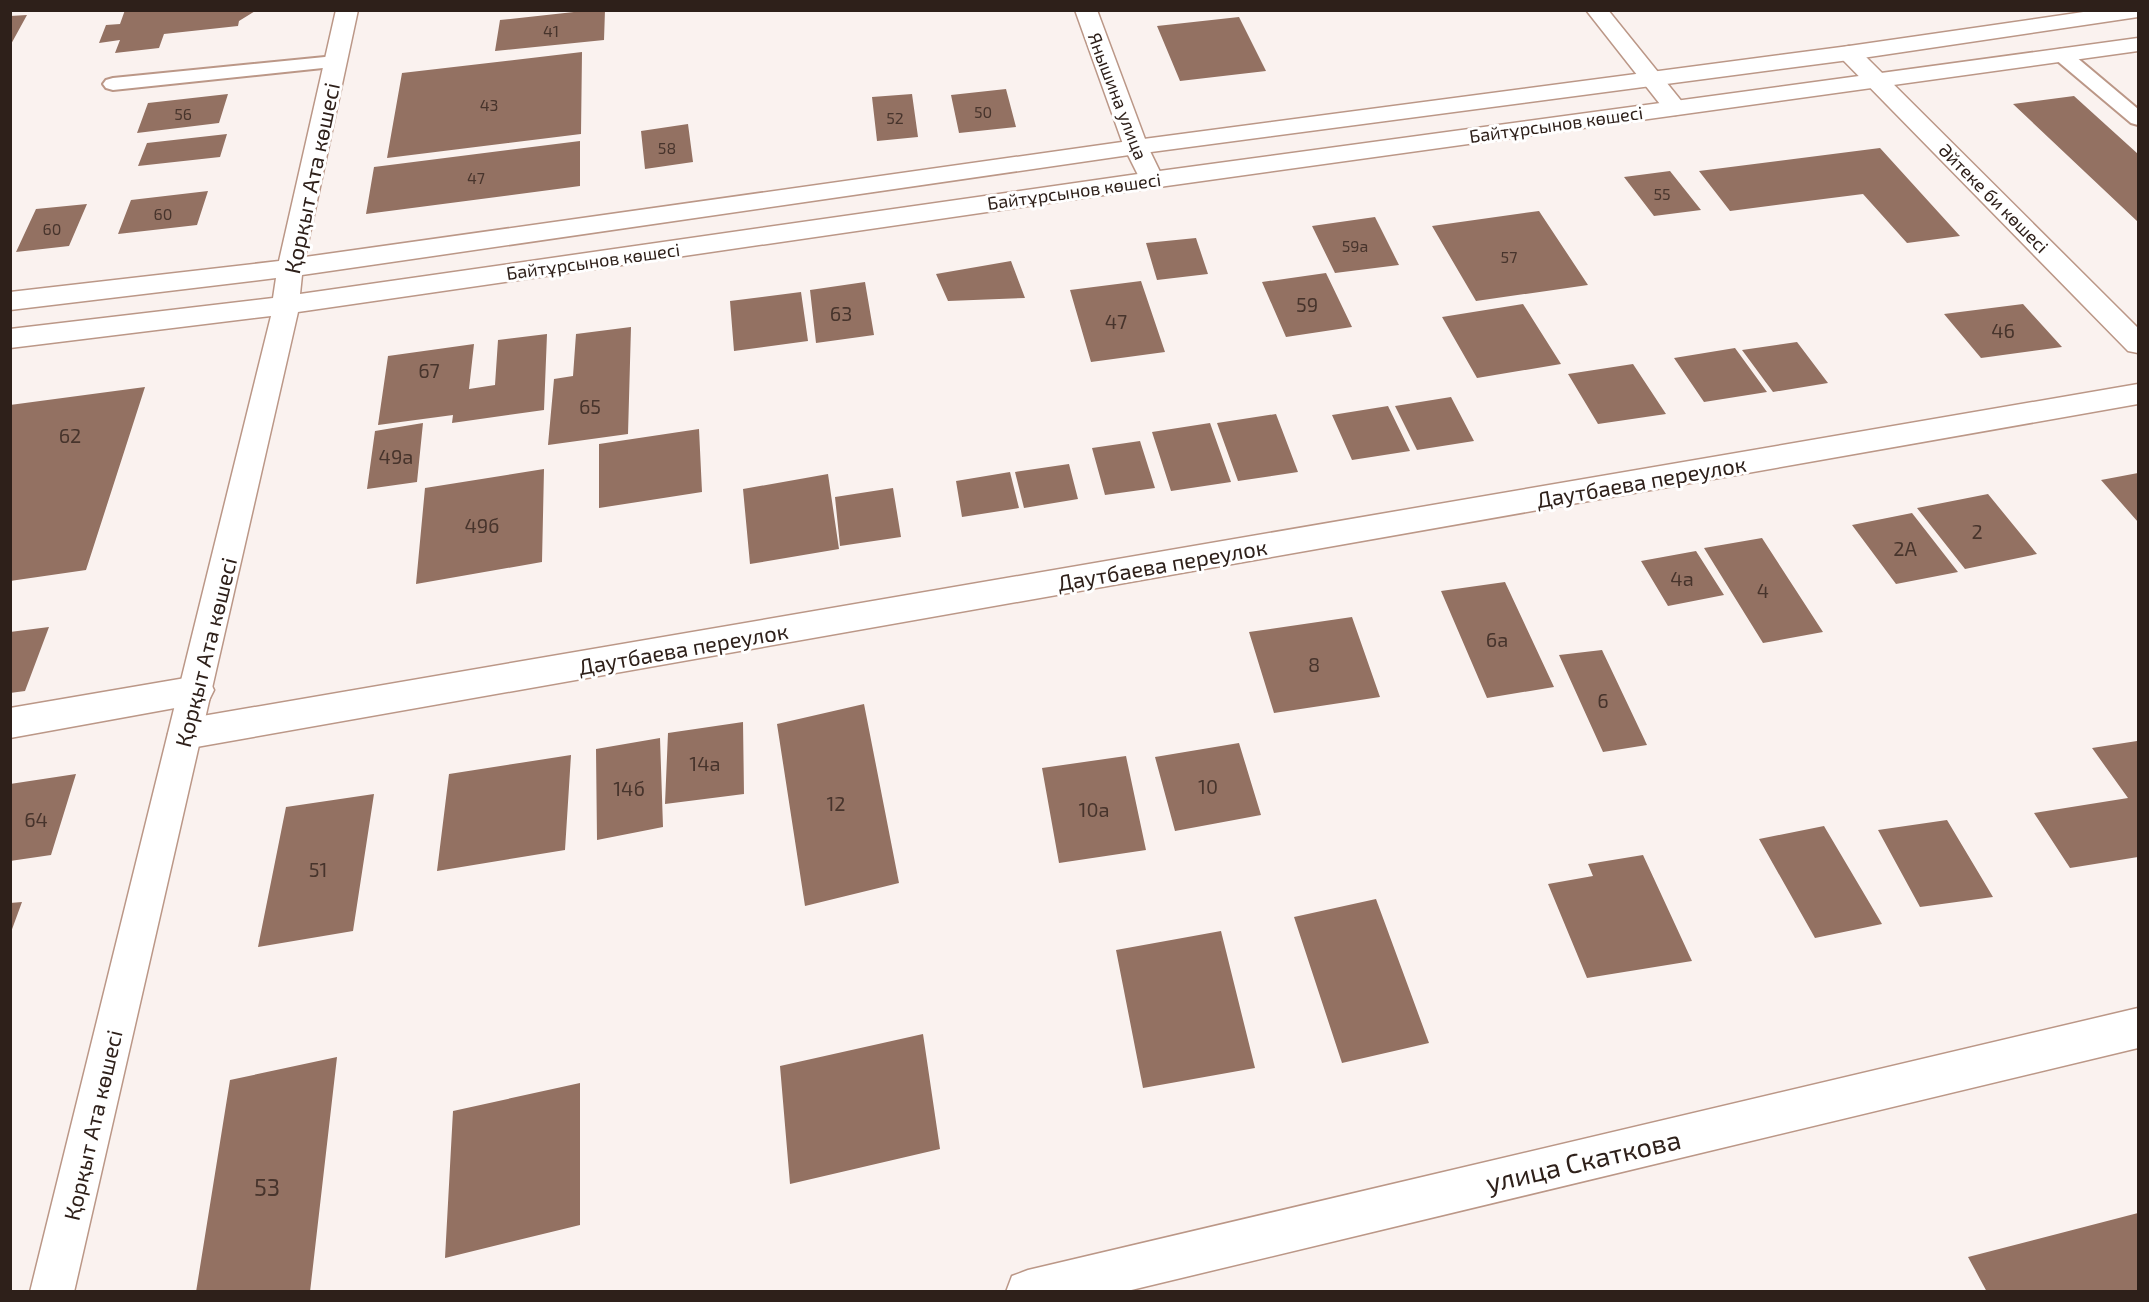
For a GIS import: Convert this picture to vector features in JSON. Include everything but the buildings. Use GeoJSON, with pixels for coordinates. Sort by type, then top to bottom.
{"type":"FeatureCollection","features":[{"type":"Feature","properties":{"kind":"main road","name":"Қорқыт Ата көшесі"},"geometry":{"type":"LineString","coordinates":[[52,1292],[287,305],[290,269],[346,10]]}},
{"type":"Feature","properties":{"kind":"main road","name":"Янышина улица"},"geometry":{"type":"LineString","coordinates":[[1086,10],[1136,147],[1152,180]]}},
{"type":"Feature","properties":{"kind":"main road"},"geometry":{"type":"LineString","coordinates":[[1596,10],[1675,108]]}},
{"type":"Feature","properties":{"kind":"main road","name":"Байтұрсынов көшесі"},"geometry":{"type":"LineString","coordinates":[[10,301],[290,269],[1136,147],[1651,79],[2139,11]]}},
{"type":"Feature","properties":{"kind":"main road","name":"Байтұрсынов көшесі"},"geometry":{"type":"LineString","coordinates":[[10,339],[287,305],[1152,180],[1876,79],[2139,45]]}},
{"type":"Feature","properties":{"kind":"main road","name":"Әйтеке би көшесі"},"geometry":{"type":"LineString","coordinates":[[1849,52],[2139,344]]}},
{"type":"Feature","properties":{"kind":"main road","name":"Даутбаева переулок"},"geometry":{"type":"LineString","coordinates":[[185,734],[2139,394]]}},
{"type":"Feature","properties":{"kind":"main road"},"geometry":{"type":"LineString","coordinates":[[10,723],[196,690]]}},
{"type":"Feature","properties":{"kind":"main road","name":"улица Скаткова"},"geometry":{"type":"LineString","coordinates":[[1028,1292],[2139,1028]]}},
{"type":"Feature","properties":{"kind":"lane"},"geometry":{"type":"LineString","coordinates":[[2062,55],[2139,119]]}},
{"type":"Feature","properties":{"kind":"lane"},"geometry":{"type":"LineString","coordinates":[[113,84],[335,62]]}}]}
